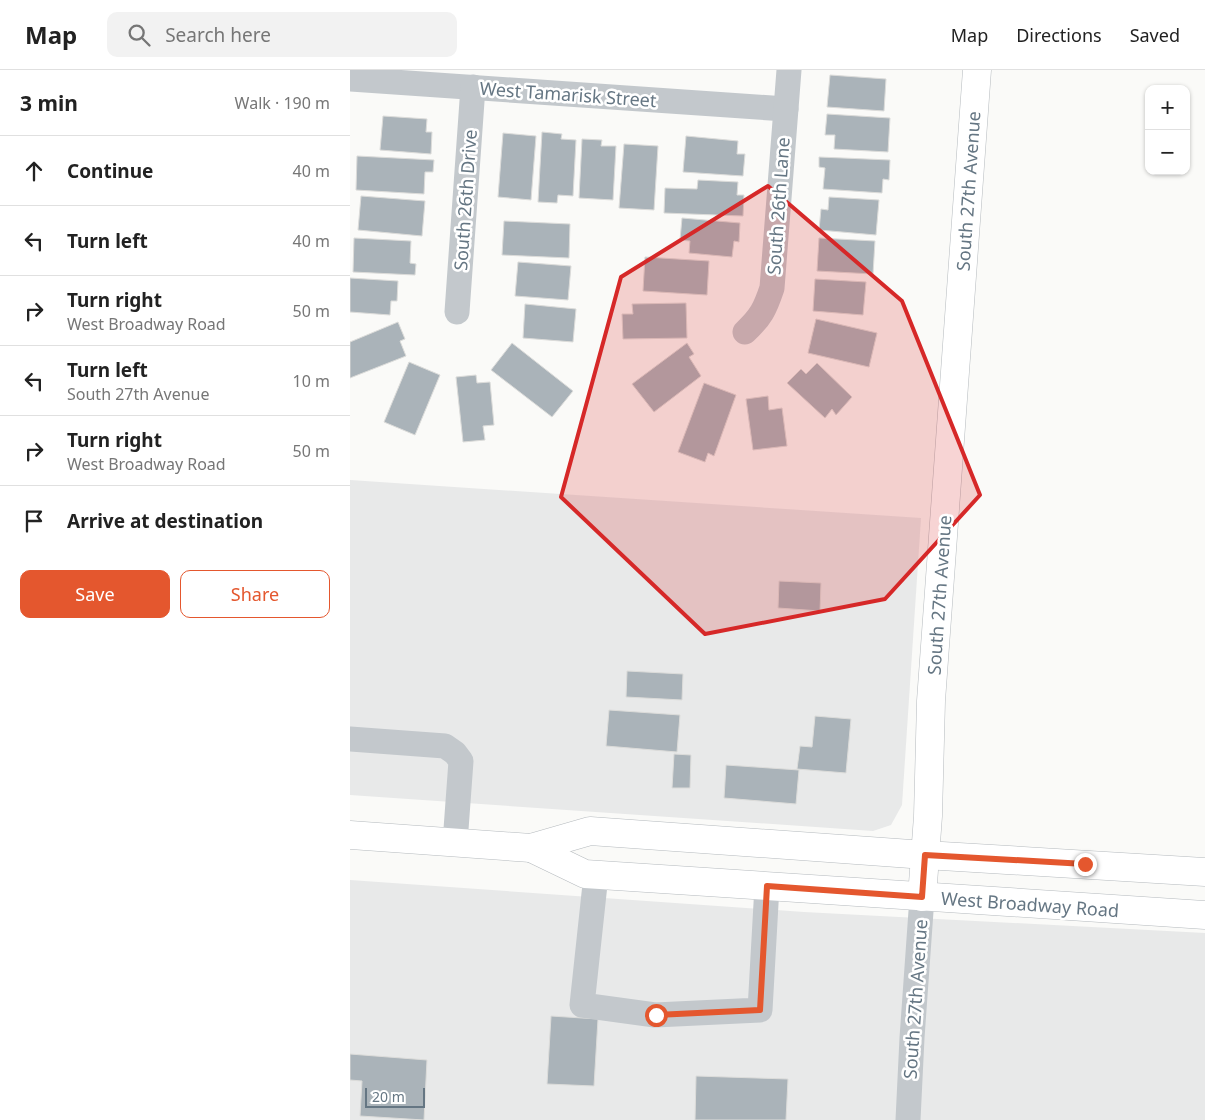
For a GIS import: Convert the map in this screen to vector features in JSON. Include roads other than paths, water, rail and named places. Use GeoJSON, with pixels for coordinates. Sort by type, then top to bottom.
{"type":"FeatureCollection","features":[{"type":"Feature","properties":{"kind":"main road","name":"South 27th Avenue"},"geometry":{"type":"LineString","coordinates":[[922,897],[928,816],[931,691],[977,70]]}},
{"type":"Feature","properties":{"kind":"main road","name":"West Broadway Road"},"geometry":{"type":"LineString","coordinates":[[350,835],[531,848],[590,831],[925,855],[1205,872]]}},
{"type":"Feature","properties":{"kind":"main road","name":"West Broadway Road"},"geometry":{"type":"LineString","coordinates":[[531,848],[585,874],[1205,915]]}},
{"type":"Feature","properties":{"kind":"street","name":"South 26th Lane"},"geometry":{"type":"LineString","coordinates":[[745,332],[758,320],[766,307],[772,288],[789,70]]}},
{"type":"Feature","properties":{"kind":"street","name":"West Tamarisk Street"},"geometry":{"type":"LineString","coordinates":[[350,79],[786,109]]}},
{"type":"Feature","properties":{"kind":"street","name":"South 26th Drive"},"geometry":{"type":"LineString","coordinates":[[457,312],[473,88]]}},
{"type":"Feature","properties":{"kind":"street"},"geometry":{"type":"LineString","coordinates":[[350,739],[445,746],[455,753],[461,761],[455,843]]}},
{"type":"Feature","properties":{"kind":"street"},"geometry":{"type":"LineString","coordinates":[[596,875],[582,1005],[656,1015],[760,1010],[767,886]]}},
{"type":"Feature","properties":{"kind":"street","name":"South 27th Avenue"},"geometry":{"type":"LineString","coordinates":[[908,1120],[922,897]]}}]}
